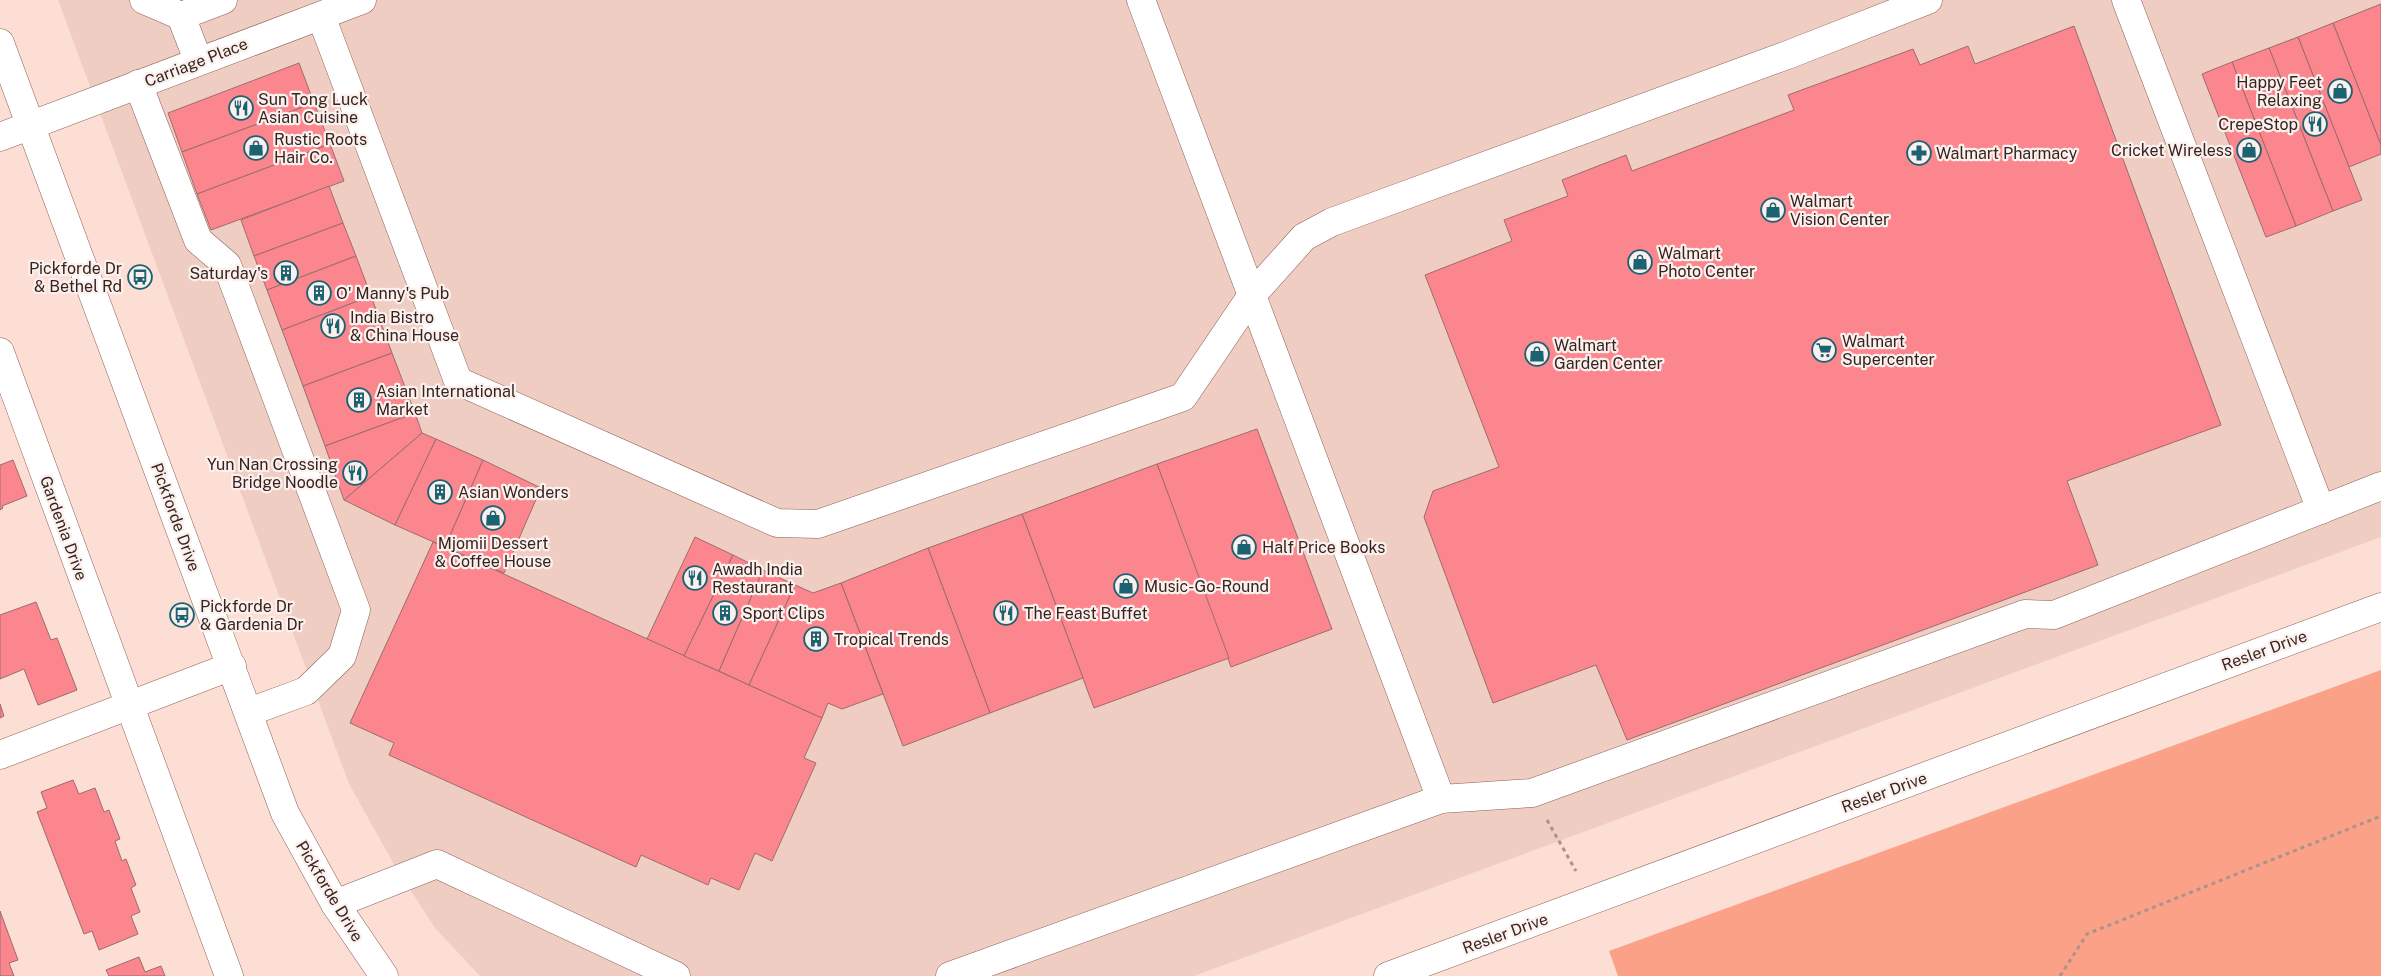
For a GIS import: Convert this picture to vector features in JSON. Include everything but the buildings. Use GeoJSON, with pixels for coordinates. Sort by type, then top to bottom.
{"type":"FeatureCollection","features":[{"type":"Feature","properties":{"kind":"street"},"geometry":{"type":"LineString","coordinates":[[144,0],[181,16],[198,60]]}},
{"type":"Feature","properties":{"kind":"street"},"geometry":{"type":"LineString","coordinates":[[1141,0],[1441,800]]}},
{"type":"Feature","properties":{"kind":"street"},"geometry":{"type":"LineString","coordinates":[[321,16],[458,381],[777,523],[818,524],[1184,397],[1252,295],[1304,237],[1332,222],[1790,54],[1928,0]]}},
{"type":"Feature","properties":{"kind":"street"},"geometry":{"type":"LineString","coordinates":[[2126,0],[2321,510]]}},
{"type":"Feature","properties":{"kind":"street"},"geometry":{"type":"LineString","coordinates":[[181,16],[217,1]]}},
{"type":"Feature","properties":{"kind":"street","name":"Carriage Place"},"geometry":{"type":"LineString","coordinates":[[0,137],[198,60],[321,16],[356,1]]}},
{"type":"Feature","properties":{"kind":"street","name":"Pickforde Drive"},"geometry":{"type":"LineString","coordinates":[[0,43],[285,813],[335,904],[384,976]]}},
{"type":"Feature","properties":{"kind":"street"},"geometry":{"type":"LineString","coordinates":[[138,84],[198,240],[227,264],[356,610],[342,656],[306,691],[249,712]]}},
{"type":"Feature","properties":{"kind":"street","name":"Gardenia Drive"},"geometry":{"type":"LineString","coordinates":[[0,352],[229,976]]}},
{"type":"Feature","properties":{"kind":"street"},"geometry":{"type":"LineString","coordinates":[[950,976],[1441,800],[1532,793],[2025,614],[2054,615],[2381,486]]}},
{"type":"Feature","properties":{"kind":"street","name":"Resler Drive"},"geometry":{"type":"LineString","coordinates":[[1388,976],[2381,607]]}},
{"type":"Feature","properties":{"kind":"street"},"geometry":{"type":"LineString","coordinates":[[0,755],[232,666]]}},
{"type":"Feature","properties":{"kind":"street"},"geometry":{"type":"LineString","coordinates":[[335,904],[437,864],[676,976]]}},
{"type":"Feature","properties":{"kind":"path"},"geometry":{"type":"LineString","coordinates":[[1532,793],[1578,875]]}},
{"type":"Feature","properties":{"kind":"path"},"geometry":{"type":"LineString","coordinates":[[2060,976],[2087,934],[2381,816]]}},
{"type":"Feature","properties":{"kind":"shaded area"},"geometry":{"type":"Polygon","coordinates":[[[58,0],[2381,0],[2381,537],[1194,976],[480,976],[435,928],[396,868],[349,784],[58,0]]]}},
{"type":"Feature","properties":{"kind":"shaded area"},"geometry":{"type":"Polygon","coordinates":[[[2381,670],[2381,976],[1618,976],[1609,951],[2381,670]]]}},
{"type":"Feature","properties":{"kind":"place","name":"Happy Feet Relaxing"},"geometry":{"type":"Point","coordinates":[2340,91]}},
{"type":"Feature","properties":{"kind":"place","name":"Sun Tong Luck Asian Cuisine"},"geometry":{"type":"Point","coordinates":[241,108]}},
{"type":"Feature","properties":{"kind":"place","name":"CrepeStop"},"geometry":{"type":"Point","coordinates":[2315,124]}},
{"type":"Feature","properties":{"kind":"place","name":"Rustic Roots Hair Co."},"geometry":{"type":"Point","coordinates":[256,148]}},
{"type":"Feature","properties":{"kind":"place","name":"Cricket Wireless"},"geometry":{"type":"Point","coordinates":[2249,150]}},
{"type":"Feature","properties":{"kind":"place","name":"Walmart Pharmacy"},"geometry":{"type":"Point","coordinates":[1919,153]}},
{"type":"Feature","properties":{"kind":"place","name":"Walmart Vision Center"},"geometry":{"type":"Point","coordinates":[1773,210]}},
{"type":"Feature","properties":{"kind":"place","name":"Walmart Photo Center"},"geometry":{"type":"Point","coordinates":[1640,262]}},
{"type":"Feature","properties":{"kind":"place","name":"Saturday's"},"geometry":{"type":"Point","coordinates":[286,273]}},
{"type":"Feature","properties":{"kind":"place","name":"Pickforde Dr & Bethel Rd"},"geometry":{"type":"Point","coordinates":[140,277]}},
{"type":"Feature","properties":{"kind":"place","name":"O' Manny's Pub"},"geometry":{"type":"Point","coordinates":[319,293]}},
{"type":"Feature","properties":{"kind":"place","name":"India Bistro & China House"},"geometry":{"type":"Point","coordinates":[333,326]}},
{"type":"Feature","properties":{"kind":"place","name":"Walmart Supercenter"},"geometry":{"type":"Point","coordinates":[1824,350]}},
{"type":"Feature","properties":{"kind":"place","name":"Walmart Garden Center"},"geometry":{"type":"Point","coordinates":[1537,354]}},
{"type":"Feature","properties":{"kind":"place","name":"Asian International Market"},"geometry":{"type":"Point","coordinates":[359,400]}},
{"type":"Feature","properties":{"kind":"place","name":"Yun Nan Crossing Bridge Noodle"},"geometry":{"type":"Point","coordinates":[355,473]}},
{"type":"Feature","properties":{"kind":"place","name":"Asian Wonders"},"geometry":{"type":"Point","coordinates":[440,492]}},
{"type":"Feature","properties":{"kind":"place","name":"Mjomii Dessert & Coffee House"},"geometry":{"type":"Point","coordinates":[493,518]}},
{"type":"Feature","properties":{"kind":"place","name":"Half Price Books"},"geometry":{"type":"Point","coordinates":[1244,547]}},
{"type":"Feature","properties":{"kind":"place","name":"Awadh India Restaurant"},"geometry":{"type":"Point","coordinates":[695,578]}},
{"type":"Feature","properties":{"kind":"place","name":"Music-Go-Round"},"geometry":{"type":"Point","coordinates":[1126,586]}},
{"type":"Feature","properties":{"kind":"place","name":"Sport Clips"},"geometry":{"type":"Point","coordinates":[725,613]}},
{"type":"Feature","properties":{"kind":"place","name":"The Feast Buffet"},"geometry":{"type":"Point","coordinates":[1006,613]}},
{"type":"Feature","properties":{"kind":"place","name":"Pickforde Dr & Gardenia Dr"},"geometry":{"type":"Point","coordinates":[182,615]}},
{"type":"Feature","properties":{"kind":"place","name":"Tropical Trends"},"geometry":{"type":"Point","coordinates":[816,639]}}]}
